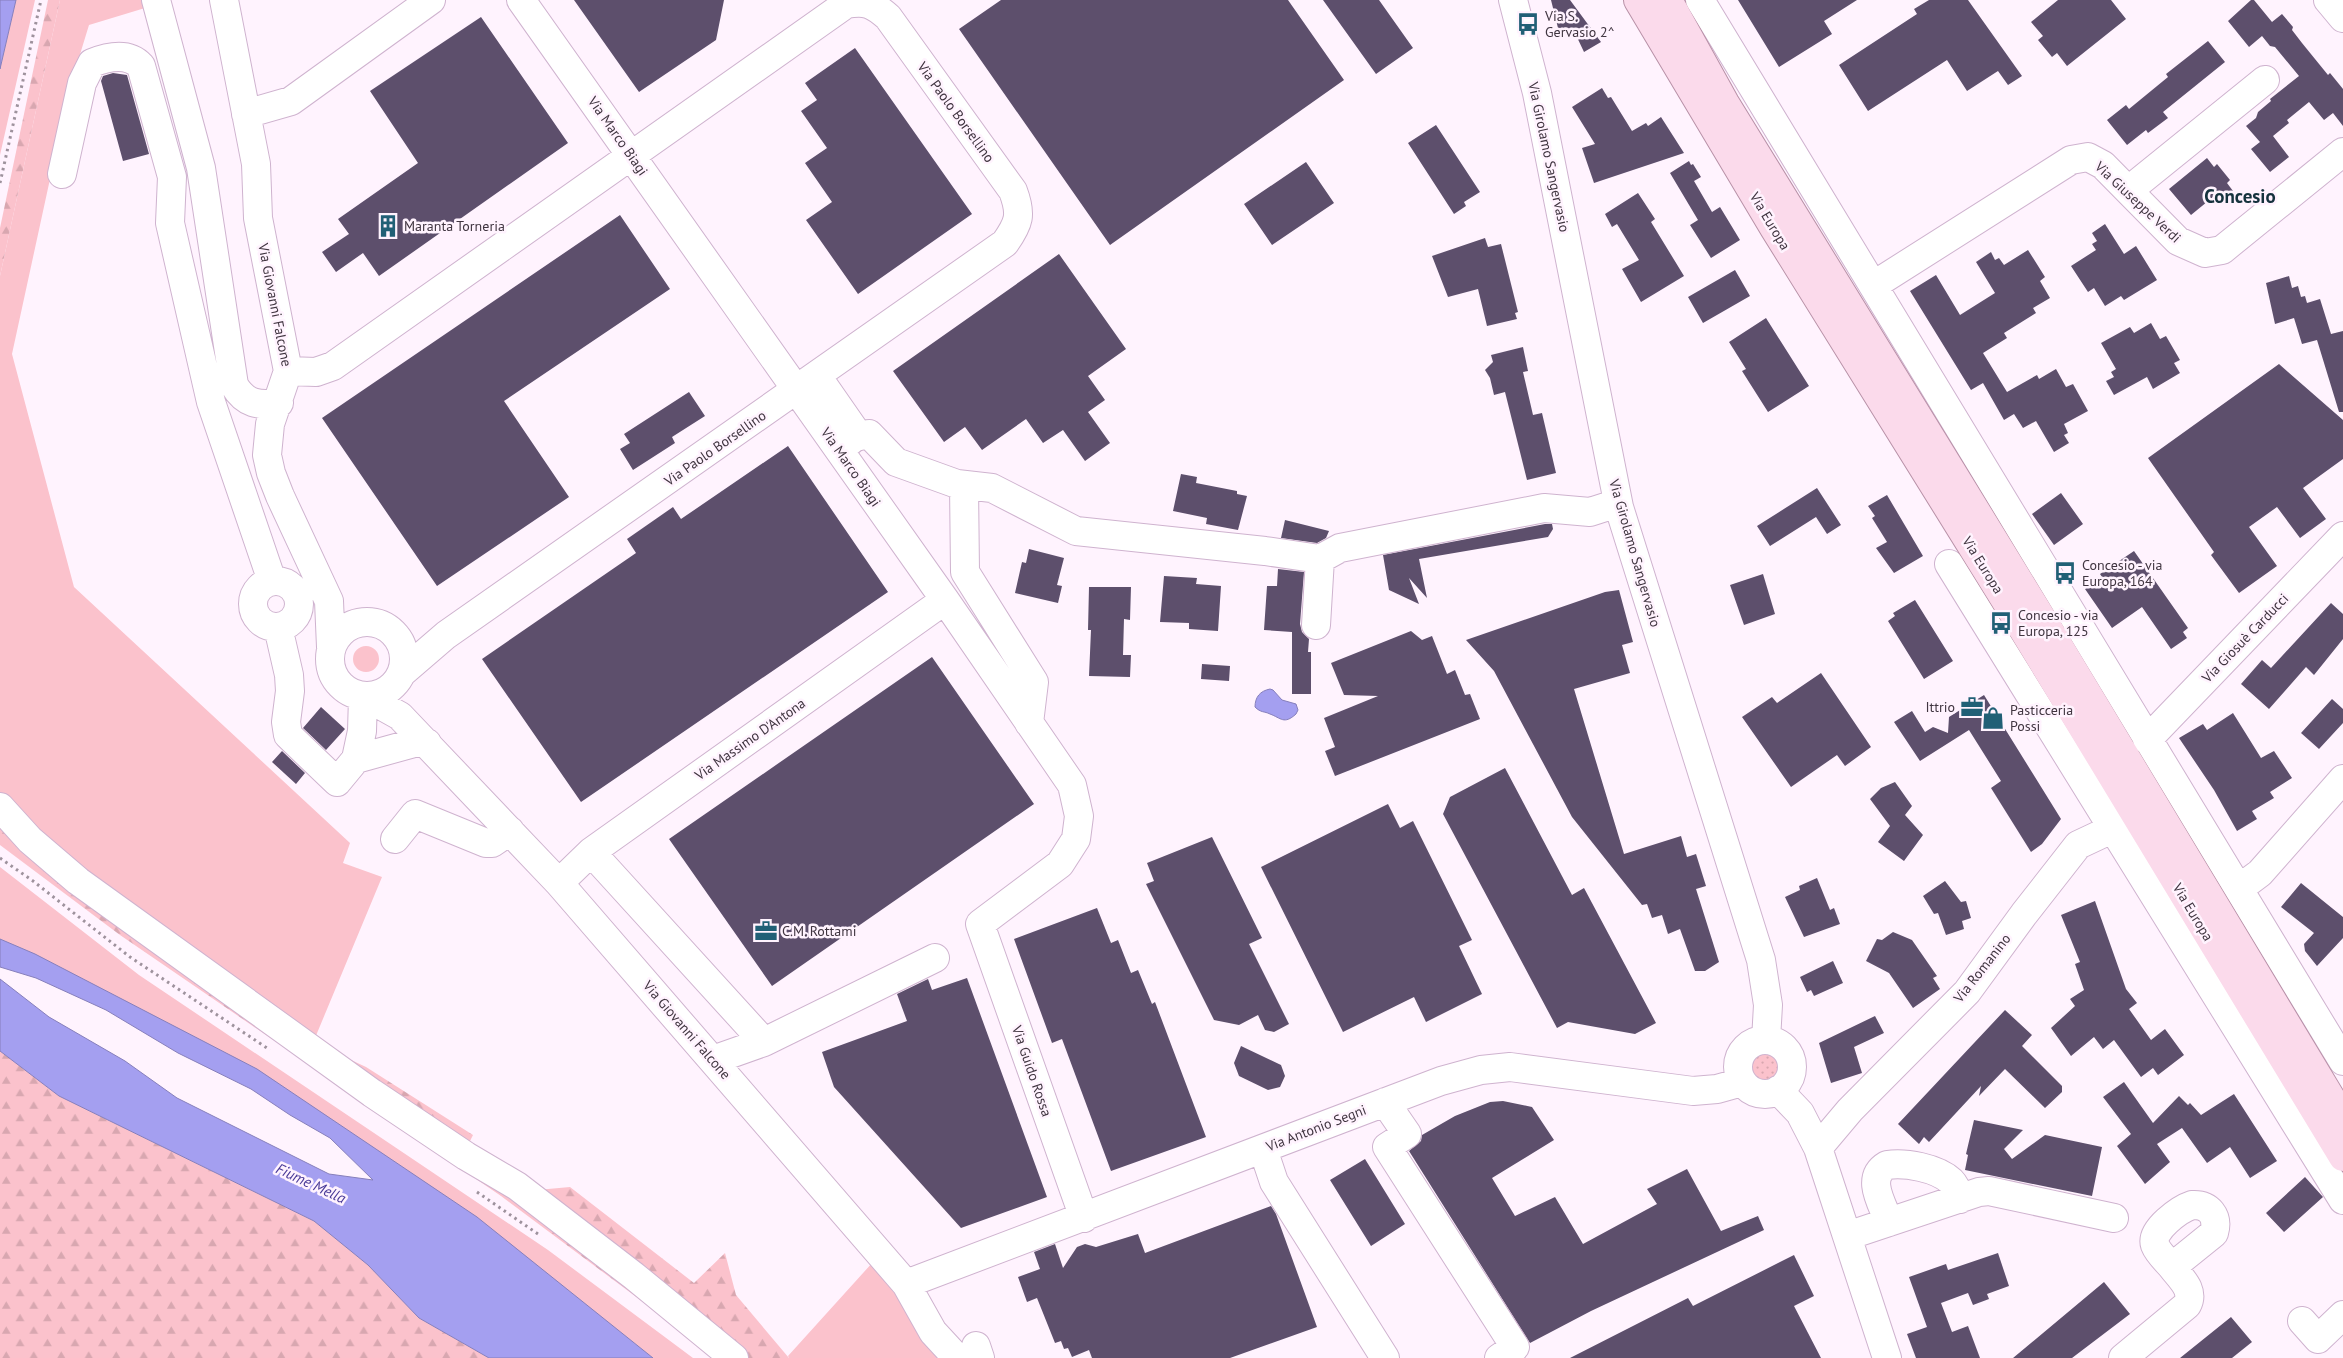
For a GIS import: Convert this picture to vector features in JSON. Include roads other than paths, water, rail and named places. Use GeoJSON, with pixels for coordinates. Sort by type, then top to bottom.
{"type":"FeatureCollection","features":[{"type":"Feature","properties":{"kind":"main road","name":"Via Europa"},"geometry":{"type":"LineString","coordinates":[[1638,0],[1774,228],[2004,598],[2180,914],[2268,1058],[2343,1157]]}},
{"type":"Feature","properties":{"kind":"main road","name":"Via Europa"},"geometry":{"type":"LineString","coordinates":[[1668,0],[1725,103],[2056,641],[2343,1118]]}},
{"type":"Feature","properties":{"kind":"street"},"geometry":{"type":"LineString","coordinates":[[156,0],[201,168],[234,385],[239,394],[258,405],[279,403]]}},
{"type":"Feature","properties":{"kind":"street","name":"Via Giovanni Falcone"},"geometry":{"type":"LineString","coordinates":[[224,0],[256,164],[258,218],[288,371],[279,403],[270,424],[267,455],[271,473],[329,601],[331,647],[329,661],[332,675],[340,686],[352,694],[364,697],[400,716],[510,831],[713,1060],[906,1284],[933,1332],[971,1354]]}},
{"type":"Feature","properties":{"kind":"street"},"geometry":{"type":"LineString","coordinates":[[246,114],[291,101],[431,0]]}},
{"type":"Feature","properties":{"kind":"street","name":"Via Marco Biagi"},"geometry":{"type":"LineString","coordinates":[[521,0],[631,155],[807,383],[849,442],[945,600],[1072,785],[1079,816],[1076,839],[1060,864],[980,924]]}},
{"type":"Feature","properties":{"kind":"street","name":"Via Girolamo Sangervasio"},"geometry":{"type":"LineString","coordinates":[[1513,0],[1537,93],[1618,503],[1760,960],[1768,1005],[1766,1040]]}},
{"type":"Feature","properties":{"kind":"street"},"geometry":{"type":"LineString","coordinates":[[1700,0],[1908,341],[2195,820],[2240,888],[2342,1059]]}},
{"type":"Feature","properties":{"kind":"street"},"geometry":{"type":"LineString","coordinates":[[2328,0],[2343,18]]}},
{"type":"Feature","properties":{"kind":"street","name":"Via Paolo Borsellino"},"geometry":{"type":"LineString","coordinates":[[288,371],[316,372],[333,366],[846,4],[862,2],[875,6],[888,17],[1013,191],[1018,206],[1018,224],[1005,243],[446,635],[400,677]]}},
{"type":"Feature","properties":{"kind":"street"},"geometry":{"type":"LineString","coordinates":[[62,174],[86,72],[92,63],[116,57],[133,59],[141,66],[172,177],[170,223],[211,402],[272,582],[286,583],[297,594],[299,601],[296,615],[285,625],[278,627],[289,674],[290,691],[286,722],[288,735],[337,782],[356,759],[362,731],[364,697],[383,694],[400,677]]}},
{"type":"Feature","properties":{"kind":"street"},"geometry":{"type":"LineString","coordinates":[[2129,190],[2265,80]]}},
{"type":"Feature","properties":{"kind":"street"},"geometry":{"type":"LineString","coordinates":[[1725,103],[1752,86]]}},
{"type":"Feature","properties":{"kind":"street","name":"Via Giuseppe Verdi"},"geometry":{"type":"LineString","coordinates":[[1874,285],[2071,160],[2088,157],[2103,165],[2178,241],[2205,253],[2222,250],[2343,152]]}},
{"type":"Feature","properties":{"kind":"street"},"geometry":{"type":"LineString","coordinates":[[1881,358],[1908,341]]}},
{"type":"Feature","properties":{"kind":"street"},"geometry":{"type":"LineString","coordinates":[[849,442],[868,434],[896,462],[957,484],[992,488],[1076,531],[1265,551],[1320,559],[1340,548],[1544,508],[1590,512],[1618,503]]}},
{"type":"Feature","properties":{"kind":"street"},"geometry":{"type":"LineString","coordinates":[[964,485],[965,572],[1034,682],[1029,723]]}},
{"type":"Feature","properties":{"kind":"street","name":"Via Giosuè Carducci"},"geometry":{"type":"LineString","coordinates":[[2147,740],[2343,536]]}},
{"type":"Feature","properties":{"kind":"street"},"geometry":{"type":"LineString","coordinates":[[1316,626],[1320,559]]}},
{"type":"Feature","properties":{"kind":"street"},"geometry":{"type":"LineString","coordinates":[[1949,564],[2112,829],[2180,914]]}},
{"type":"Feature","properties":{"kind":"street"},"geometry":{"type":"LineString","coordinates":[[1979,612],[2004,598]]}},
{"type":"Feature","properties":{"kind":"street","name":"Via Massimo D'Antona"},"geometry":{"type":"LineString","coordinates":[[558,883],[591,852],[945,600]]}},
{"type":"Feature","properties":{"kind":"street"},"geometry":{"type":"LineString","coordinates":[[329,601],[364,622],[379,624],[392,631],[446,635]]}},
{"type":"Feature","properties":{"kind":"street"},"geometry":{"type":"LineString","coordinates":[[331,647],[336,637],[344,629],[364,622]]}},
{"type":"Feature","properties":{"kind":"street"},"geometry":{"type":"LineString","coordinates":[[392,631],[401,643],[404,657],[396,701],[400,716]]}},
{"type":"Feature","properties":{"kind":"street"},"geometry":{"type":"LineString","coordinates":[[356,759],[414,743],[427,743]]}},
{"type":"Feature","properties":{"kind":"street"},"geometry":{"type":"LineString","coordinates":[[2240,888],[2260,873],[2343,779]]}},
{"type":"Feature","properties":{"kind":"street"},"geometry":{"type":"LineString","coordinates":[[0,807],[30,840],[78,882],[372,1092],[466,1156],[517,1186],[634,1276],[734,1358]]}},
{"type":"Feature","properties":{"kind":"street"},"geometry":{"type":"LineString","coordinates":[[395,839],[415,814],[486,843],[492,843],[510,831]]}},
{"type":"Feature","properties":{"kind":"street"},"geometry":{"type":"LineString","coordinates":[[2172,835],[2195,820]]}},
{"type":"Feature","properties":{"kind":"street","name":"Via Romanino"},"geometry":{"type":"LineString","coordinates":[[1813,1137],[1850,1110],[1967,992],[2024,914],[2078,845],[2112,829]]}},
{"type":"Feature","properties":{"kind":"street"},"geometry":{"type":"LineString","coordinates":[[591,852],[764,1042]]}},
{"type":"Feature","properties":{"kind":"street","name":"Via Guido Rossa"},"geometry":{"type":"LineString","coordinates":[[980,924],[1084,1218]]}},
{"type":"Feature","properties":{"kind":"street"},"geometry":{"type":"LineString","coordinates":[[713,1060],[764,1042],[935,958]]}},
{"type":"Feature","properties":{"kind":"street"},"geometry":{"type":"LineString","coordinates":[[2261,982],[2286,966]]}},
{"type":"Feature","properties":{"kind":"street"},"geometry":{"type":"LineString","coordinates":[[1766,1040],[1776,1042],[1784,1048],[1791,1061],[1791,1070],[1788,1080],[1778,1090],[1770,1093],[1755,1092],[1742,1082],[1738,1065],[1741,1054],[1754,1042],[1766,1040]]}},
{"type":"Feature","properties":{"kind":"street"},"geometry":{"type":"LineString","coordinates":[[2268,1058],[2343,1200]]}},
{"type":"Feature","properties":{"kind":"street","name":"Via Antonio Segni"},"geometry":{"type":"LineString","coordinates":[[906,1284],[952,1276],[1084,1218],[1441,1080],[1481,1070],[1510,1067],[1693,1091],[1717,1089],[1742,1082]]}},
{"type":"Feature","properties":{"kind":"street"},"geometry":{"type":"LineString","coordinates":[[1778,1090],[1794,1106],[1813,1137],[1887,1358]]}},
{"type":"Feature","properties":{"kind":"street"},"geometry":{"type":"LineString","coordinates":[[1385,1102],[1407,1134],[1387,1147],[1514,1347],[1499,1358]]}},
{"type":"Feature","properties":{"kind":"street"},"geometry":{"type":"LineString","coordinates":[[1263,1149],[1274,1182],[1385,1358]]}},
{"type":"Feature","properties":{"kind":"street"},"geometry":{"type":"LineString","coordinates":[[1889,1222],[1875,1181],[1876,1174],[1887,1165],[1907,1165],[1944,1176],[1955,1187],[1960,1198]]}},
{"type":"Feature","properties":{"kind":"street"},"geometry":{"type":"LineString","coordinates":[[1847,1236],[1979,1192],[1998,1192],[2114,1218]]}},
{"type":"Feature","properties":{"kind":"street"},"geometry":{"type":"LineString","coordinates":[[2123,1358],[2190,1300],[2188,1288],[2172,1267]]}},
{"type":"Feature","properties":{"kind":"street"},"geometry":{"type":"LineString","coordinates":[[2316,1338],[2343,1315]]}},
{"type":"Feature","properties":{"kind":"water"},"geometry":{"type":"Polygon","coordinates":[[[0,0],[16,0],[0,69],[0,0]]]}},
{"type":"Feature","properties":{"kind":"water"},"geometry":{"type":"Polygon","coordinates":[[[1270,689],[1282,700],[1296,704],[1298,710],[1296,714],[1283,720],[1255,707],[1259,695],[1263,691],[1270,689]]]}},
{"type":"Feature","properties":{"kind":"water","name":"Fiume Mella"},"geometry":{"type":"Polygon","coordinates":[[[0,939],[35,954],[257,1069],[477,1217],[653,1358],[489,1358],[419,1318],[368,1265],[314,1221],[59,1096],[0,1051],[0,979],[49,1017],[125,1061],[177,1098],[329,1174],[373,1180],[330,1138],[290,1115],[251,1089],[178,1053],[106,1010],[36,978],[0,967],[0,939]]]}},
{"type":"Feature","properties":{"kind":"place","name":"Via S. Gervasio 2^"},"geometry":{"type":"Point","coordinates":[1528,24]}},
{"type":"Feature","properties":{"kind":"place","name":"Maranta Torneria"},"geometry":{"type":"Point","coordinates":[388,226]}},
{"type":"Feature","properties":{"kind":"place","name":"Concesio - via Europa, 164"},"geometry":{"type":"Point","coordinates":[2065,573]}},
{"type":"Feature","properties":{"kind":"place","name":"Concesio - via Europa, 125"},"geometry":{"type":"Point","coordinates":[2001,623]}},
{"type":"Feature","properties":{"kind":"place","name":"Ittrio"},"geometry":{"type":"Point","coordinates":[1972,707]}},
{"type":"Feature","properties":{"kind":"place","name":"Pasticceria Possi"},"geometry":{"type":"Point","coordinates":[1993,718]}},
{"type":"Feature","properties":{"kind":"place","name":"C.M. Rottami"},"geometry":{"type":"Point","coordinates":[766,931]}},
{"type":"Feature","properties":{"kind":"district","name":"Concesio"},"geometry":{"type":"Point","coordinates":[2240,196]}}]}
